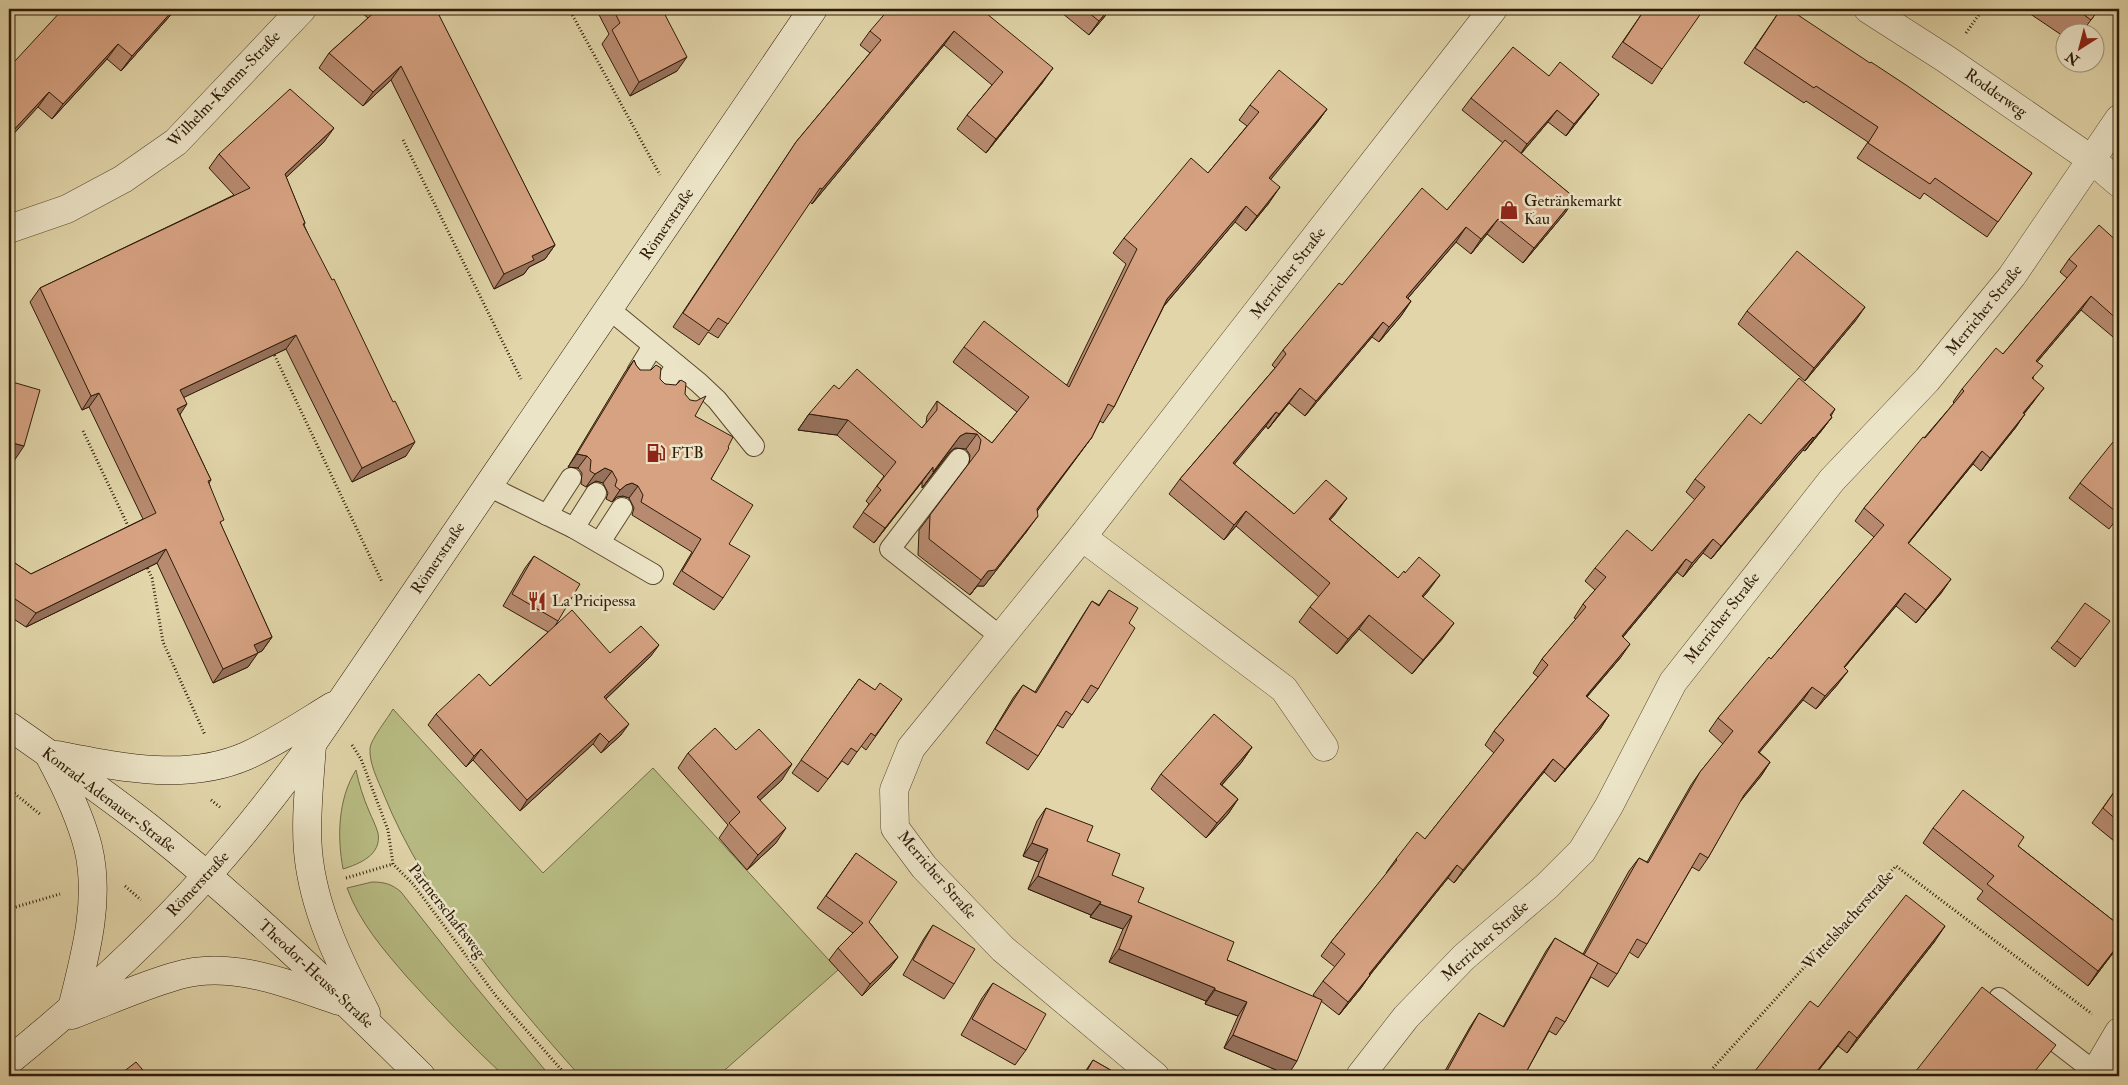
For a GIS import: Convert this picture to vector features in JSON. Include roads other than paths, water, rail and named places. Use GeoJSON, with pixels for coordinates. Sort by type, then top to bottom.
{"type":"FeatureCollection","features":[{"type":"Feature","properties":{"kind":"street","name":"Wilhelm-Kamm-Straße"},"geometry":{"type":"LineString","coordinates":[[9,229],[67,209],[123,180],[176,142],[302,9]]}},
{"type":"Feature","properties":{"kind":"street","name":"Römerstraße"},"geometry":{"type":"LineString","coordinates":[[9,1062],[65,1014],[144,940],[207,876],[266,806],[312,744],[813,9]]}},
{"type":"Feature","properties":{"kind":"street","name":"Merricher Straße"},"geometry":{"type":"LineString","coordinates":[[1155,1076],[1003,949],[924,866],[895,828],[894,790],[911,748],[1082,537],[1493,9]]}},
{"type":"Feature","properties":{"kind":"street","name":"Rodderweg"},"geometry":{"type":"LineString","coordinates":[[1868,9],[1954,65],[2092,160],[2119,183]]}},
{"type":"Feature","properties":{"kind":"street","name":"Merricher Straße"},"geometry":{"type":"LineString","coordinates":[[1360,1076],[1406,1016],[1458,964],[1547,886],[1582,851],[1609,806],[1673,682],[1832,480],[1927,380],[2012,276],[2119,120]]}},
{"type":"Feature","properties":{"kind":"street"},"geometry":{"type":"LineString","coordinates":[[1082,537],[1284,689],[1324,747]]}},
{"type":"Feature","properties":{"kind":"street"},"geometry":{"type":"LineString","coordinates":[[48,753],[103,764],[147,770],[198,769],[245,756],[336,708]]}},
{"type":"Feature","properties":{"kind":"street","name":"Konrad-Adenauer-Straße"},"geometry":{"type":"LineString","coordinates":[[9,726],[132,814],[207,876]]}},
{"type":"Feature","properties":{"kind":"street"},"geometry":{"type":"LineString","coordinates":[[312,744],[307,821],[312,883],[342,964],[374,1030]]}},
{"type":"Feature","properties":{"kind":"street"},"geometry":{"type":"LineString","coordinates":[[48,753],[69,793],[82,826],[91,866],[93,889],[89,934],[65,1014]]}},
{"type":"Feature","properties":{"kind":"street","name":"Theodor-Heuss-Straße"},"geometry":{"type":"LineString","coordinates":[[207,876],[272,932],[421,1076]]}},
{"type":"Feature","properties":{"kind":"street"},"geometry":{"type":"LineString","coordinates":[[65,1014],[177,975],[204,971],[232,971],[255,975],[346,1003]]}},
{"type":"Feature","properties":{"kind":"street"},"geometry":{"type":"LineString","coordinates":[[2094,1074],[2119,1033]]}},
{"type":"Feature","properties":{"kind":"lane"},"geometry":{"type":"LineString","coordinates":[[609,310],[699,383],[717,400],[754,446]]}},
{"type":"Feature","properties":{"kind":"lane"},"geometry":{"type":"LineString","coordinates":[[637,372],[652,346]]}},
{"type":"Feature","properties":{"kind":"lane"},"geometry":{"type":"LineString","coordinates":[[662,387],[677,365]]}},
{"type":"Feature","properties":{"kind":"lane"},"geometry":{"type":"LineString","coordinates":[[687,402],[699,383]]}},
{"type":"Feature","properties":{"kind":"lane"},"geometry":{"type":"LineString","coordinates":[[959,459],[890,549],[1001,637]]}},
{"type":"Feature","properties":{"kind":"lane"},"geometry":{"type":"LineString","coordinates":[[547,515],[571,478]]}},
{"type":"Feature","properties":{"kind":"lane"},"geometry":{"type":"LineString","coordinates":[[488,486],[574,528],[653,574]]}},
{"type":"Feature","properties":{"kind":"lane"},"geometry":{"type":"LineString","coordinates":[[574,528],[596,493]]}},
{"type":"Feature","properties":{"kind":"lane"},"geometry":{"type":"LineString","coordinates":[[600,542],[622,508]]}},
{"type":"Feature","properties":{"kind":"lane"},"geometry":{"type":"LineString","coordinates":[[1999,998],[2094,1074]]}},
{"type":"Feature","properties":{"kind":"place","name":"Getränkemarkt Kau"},"geometry":{"type":"Point","coordinates":[1509,210]}},
{"type":"Feature","properties":{"kind":"place","name":"FTB"},"geometry":{"type":"Point","coordinates":[656,453]}},
{"type":"Feature","properties":{"kind":"place","name":"La Pricipessa"},"geometry":{"type":"Point","coordinates":[537,601]}}]}
